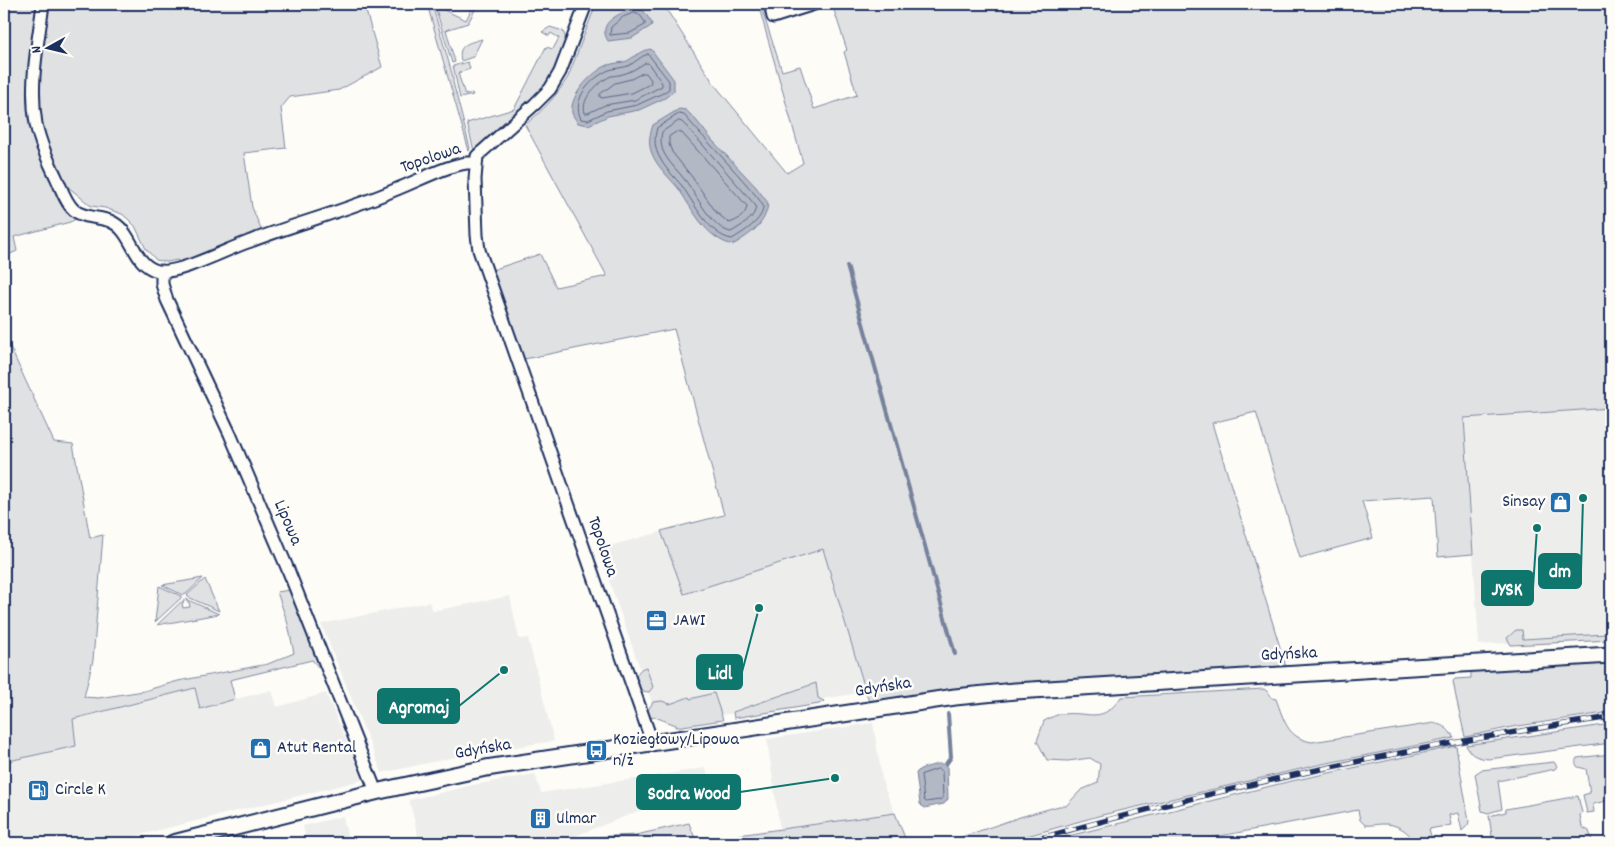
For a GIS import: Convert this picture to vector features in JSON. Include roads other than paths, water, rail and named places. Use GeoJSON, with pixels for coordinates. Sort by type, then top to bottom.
{"type":"FeatureCollection","features":[{"type":"Feature","properties":{"kind":"main road","name":"Gdyńska"},"geometry":{"type":"LineString","coordinates":[[173,843],[375,792],[486,768],[892,706],[992,693],[1611,655]]}},
{"type":"Feature","properties":{"kind":"street"},"geometry":{"type":"LineString","coordinates":[[43,4],[34,66],[33,93],[37,125],[45,154],[66,199],[73,209],[80,213],[110,221],[119,226],[141,260],[150,268],[162,272]]}},
{"type":"Feature","properties":{"kind":"street"},"geometry":{"type":"LineString","coordinates":[[475,163],[477,156],[550,89],[560,72],[586,4]]}},
{"type":"Feature","properties":{"kind":"street"},"geometry":{"type":"LineString","coordinates":[[770,4],[773,17],[814,4]]}},
{"type":"Feature","properties":{"kind":"street","name":"Topolowa"},"geometry":{"type":"LineString","coordinates":[[162,272],[194,264],[247,242],[372,200],[450,167],[470,162],[475,163],[479,250],[652,742]]}},
{"type":"Feature","properties":{"kind":"street","name":"Lipowa"},"geometry":{"type":"LineString","coordinates":[[162,272],[162,284],[167,300],[230,434],[289,572],[375,792]]}},
{"type":"Feature","properties":{"kind":"water"},"geometry":{"type":"Polygon","coordinates":[[[635,8],[643,10],[652,23],[651,26],[632,38],[608,41],[605,29],[611,19],[635,8]]]}},
{"type":"Feature","properties":{"kind":"water"},"geometry":{"type":"Polygon","coordinates":[[[651,49],[674,80],[674,91],[665,98],[639,110],[608,116],[589,125],[578,123],[572,113],[572,106],[583,84],[602,68],[627,61],[641,52],[651,49]]]}},
{"type":"Feature","properties":{"kind":"water"},"geometry":{"type":"Polygon","coordinates":[[[679,109],[686,110],[696,120],[768,203],[767,211],[761,223],[751,233],[733,245],[723,241],[707,230],[678,188],[659,166],[651,151],[650,138],[653,125],[679,109]]]}},
{"type":"Feature","properties":{"kind":"water"},"geometry":{"type":"Polygon","coordinates":[[[937,764],[946,764],[947,766],[948,799],[944,804],[924,808],[920,804],[916,773],[920,769],[937,764]]]}},
{"type":"Feature","properties":{"kind":"waterway"},"geometry":{"type":"LineString","coordinates":[[847,266],[955,654]]}},
{"type":"Feature","properties":{"kind":"waterway"},"geometry":{"type":"LineString","coordinates":[[946,764],[951,757],[948,714]]}},
{"type":"Feature","properties":{"kind":"railway"},"geometry":{"type":"LineString","coordinates":[[1023,843],[1169,804],[1316,770],[1463,741],[1611,717]]}},
{"type":"Feature","properties":{"kind":"place","name":"dm"},"geometry":{"type":"Point","coordinates":[1583,498]}},
{"type":"Feature","properties":{"kind":"place","name":"Sinsay"},"geometry":{"type":"Point","coordinates":[1561,502]}},
{"type":"Feature","properties":{"kind":"place","name":"JYSK"},"geometry":{"type":"Point","coordinates":[1537,528]}},
{"type":"Feature","properties":{"kind":"place","name":"Lidl"},"geometry":{"type":"Point","coordinates":[759,608]}},
{"type":"Feature","properties":{"kind":"place","name":"JAWI"},"geometry":{"type":"Point","coordinates":[657,621]}},
{"type":"Feature","properties":{"kind":"place","name":"Agromaj"},"geometry":{"type":"Point","coordinates":[504,670]}},
{"type":"Feature","properties":{"kind":"place","name":"Atut Rental"},"geometry":{"type":"Point","coordinates":[261,748]}},
{"type":"Feature","properties":{"kind":"place","name":"Koziegłowy/Lipowa n/ż"},"geometry":{"type":"Point","coordinates":[597,750]}},
{"type":"Feature","properties":{"kind":"place","name":"Sodra Wood"},"geometry":{"type":"Point","coordinates":[835,778]}},
{"type":"Feature","properties":{"kind":"place","name":"Circle K"},"geometry":{"type":"Point","coordinates":[39,790]}},
{"type":"Feature","properties":{"kind":"place","name":"Ulmar"},"geometry":{"type":"Point","coordinates":[540,819]}}]}
